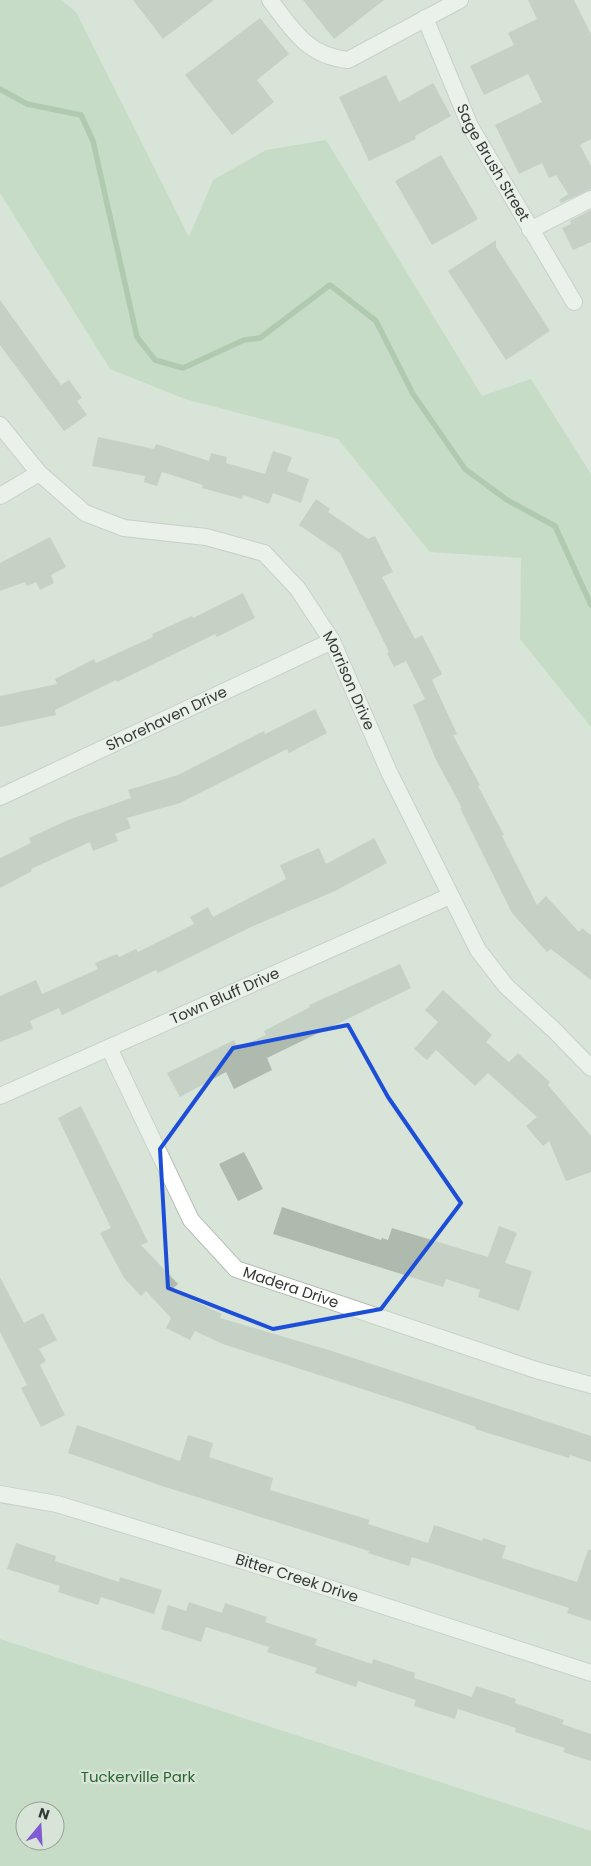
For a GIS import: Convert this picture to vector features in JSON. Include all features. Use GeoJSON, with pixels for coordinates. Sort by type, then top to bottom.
{"type":"FeatureCollection","features":[{"type":"Feature","properties":{"kind":"street"},"geometry":{"type":"LineString","coordinates":[[270,0],[314,51],[330,58],[348,60],[460,0]]}},
{"type":"Feature","properties":{"kind":"street","name":"Sage Brush Street"},"geometry":{"type":"LineString","coordinates":[[425,18],[470,126],[574,302]]}},
{"type":"Feature","properties":{"kind":"street"},"geometry":{"type":"LineString","coordinates":[[530,230],[591,199]]}},
{"type":"Feature","properties":{"kind":"street","name":"Morrison Drive"},"geometry":{"type":"LineString","coordinates":[[0,425],[39,473],[85,513],[124,528],[206,538],[264,554],[298,589],[332,641],[390,772],[478,950],[506,986],[554,1030],[591,1068]]}},
{"type":"Feature","properties":{"kind":"street"},"geometry":{"type":"LineString","coordinates":[[0,496],[39,473]]}},
{"type":"Feature","properties":{"kind":"street","name":"Shorehaven Drive"},"geometry":{"type":"LineString","coordinates":[[0,797],[332,641]]}},
{"type":"Feature","properties":{"kind":"street","name":"Town Bluff Drive"},"geometry":{"type":"LineString","coordinates":[[0,1096],[450,896]]}},
{"type":"Feature","properties":{"kind":"street","name":"Madera Drive"},"geometry":{"type":"LineString","coordinates":[[109,1048],[192,1220],[236,1269],[526,1366],[591,1385]]}},
{"type":"Feature","properties":{"kind":"street","name":"Bitter Creek Drive"},"geometry":{"type":"LineString","coordinates":[[0,1494],[57,1504],[276,1571],[591,1673]]}},
{"type":"Feature","properties":{"kind":"highlighted area"},"geometry":{"type":"Polygon","coordinates":[[[348,1025],[388,1097],[461,1203],[381,1309],[273,1329],[168,1288],[160,1149],[233,1048],[348,1025]]]}},
{"type":"Feature","properties":{"kind":"green space"},"geometry":{"type":"Polygon","coordinates":[[[0,0],[61,0],[76,12],[189,237],[213,180],[266,150],[326,140],[482,396],[531,379],[591,474],[591,727],[520,639],[521,558],[430,552],[338,439],[185,399],[110,369],[0,193],[0,0]]]}},
{"type":"Feature","properties":{"kind":"green space","name":"Tuckerville Park"},"geometry":{"type":"Polygon","coordinates":[[[0,1639],[591,1831],[591,1866],[0,1866],[0,1639]]]}},
{"type":"Feature","properties":{"kind":"building"},"geometry":{"type":"Polygon","coordinates":[[[133,0],[214,0],[163,39],[133,0]]]}},
{"type":"Feature","properties":{"kind":"building"},"geometry":{"type":"Polygon","coordinates":[[[303,0],[384,0],[334,39],[303,0]]]}},
{"type":"Feature","properties":{"kind":"building"},"geometry":{"type":"Polygon","coordinates":[[[528,0],[574,0],[591,34],[591,139],[580,145],[591,166],[591,189],[561,203],[559,200],[568,194],[556,175],[549,178],[542,163],[519,174],[495,125],[542,102],[528,74],[484,95],[470,66],[514,45],[508,33],[537,19],[528,0]]]}},
{"type":"Feature","properties":{"kind":"building"},"geometry":{"type":"Polygon","coordinates":[[[260,18],[289,54],[257,80],[274,102],[232,135],[185,75],[260,18]]]}},
{"type":"Feature","properties":{"kind":"building"},"geometry":{"type":"Polygon","coordinates":[[[386,75],[399,102],[433,83],[451,116],[415,136],[416,139],[369,161],[339,97],[386,75]]]}},
{"type":"Feature","properties":{"kind":"building"},"geometry":{"type":"Polygon","coordinates":[[[441,155],[478,219],[432,245],[395,181],[441,155]]]}},
{"type":"Feature","properties":{"kind":"building"},"geometry":{"type":"Polygon","coordinates":[[[591,210],[591,242],[573,250],[562,228],[571,224],[570,221],[591,210]]]}},
{"type":"Feature","properties":{"kind":"building"},"geometry":{"type":"Polygon","coordinates":[[[496,240],[496,247],[550,331],[506,360],[448,271],[496,240]]]}},
{"type":"Feature","properties":{"kind":"building"},"geometry":{"type":"Polygon","coordinates":[[[0,300],[61,385],[69,380],[82,398],[77,401],[87,415],[64,431],[0,345],[0,300]]]}},
{"type":"Feature","properties":{"kind":"building"},"geometry":{"type":"Polygon","coordinates":[[[98,437],[154,449],[156,444],[209,461],[211,453],[227,457],[226,463],[265,474],[273,451],[292,457],[287,471],[309,479],[301,503],[273,493],[269,504],[243,495],[242,499],[202,488],[203,485],[162,472],[157,486],[144,482],[145,476],[92,466],[98,437]]]}},
{"type":"Feature","properties":{"kind":"building"},"geometry":{"type":"Polygon","coordinates":[[[316,499],[330,509],[328,512],[368,539],[375,536],[393,572],[382,577],[415,639],[422,635],[442,674],[432,680],[457,734],[453,735],[480,785],[478,786],[504,835],[502,836],[537,905],[546,896],[579,932],[582,928],[591,935],[591,980],[551,949],[547,952],[512,913],[460,808],[462,808],[436,760],[413,705],[425,699],[406,661],[394,667],[387,653],[389,652],[340,553],[299,525],[316,499]]]}},
{"type":"Feature","properties":{"kind":"building"},"geometry":{"type":"Polygon","coordinates":[[[50,537],[66,567],[51,575],[54,583],[40,590],[36,582],[27,586],[25,582],[0,591],[0,563],[50,537]]]}},
{"type":"Feature","properties":{"kind":"building"},"geometry":{"type":"Polygon","coordinates":[[[243,593],[255,618],[217,637],[215,634],[117,682],[116,680],[55,710],[56,715],[0,727],[0,696],[57,684],[55,679],[94,659],[96,663],[153,637],[152,634],[192,616],[193,618],[243,593]]]}},
{"type":"Feature","properties":{"kind":"building"},"geometry":{"type":"Polygon","coordinates":[[[315,709],[327,733],[289,753],[287,749],[180,803],[127,818],[131,828],[115,834],[118,841],[93,851],[90,842],[31,869],[32,871],[0,888],[0,858],[31,843],[29,838],[68,820],[131,798],[128,790],[178,775],[264,731],[265,734],[315,709]]]}},
{"type":"Feature","properties":{"kind":"building"},"geometry":{"type":"Polygon","coordinates":[[[374,838],[387,863],[335,891],[251,927],[158,973],[156,970],[62,1015],[59,1008],[30,1021],[33,1029],[0,1042],[0,996],[36,980],[42,994],[98,969],[95,963],[117,954],[119,957],[136,949],[138,952],[194,924],[190,917],[208,907],[213,917],[286,879],[280,865],[319,848],[326,864],[374,838]]]}},
{"type":"Feature","properties":{"kind":"building"},"geometry":{"type":"Polygon","coordinates":[[[400,964],[411,988],[267,1058],[272,1070],[234,1089],[226,1072],[180,1097],[167,1073],[234,1040],[238,1048],[266,1035],[264,1031],[310,1007],[309,1005],[400,964]]]}},
{"type":"Feature","properties":{"kind":"building"},"geometry":{"type":"Polygon","coordinates":[[[443,990],[492,1035],[486,1042],[509,1062],[518,1053],[550,1082],[548,1085],[591,1136],[591,1172],[566,1181],[549,1141],[543,1146],[526,1126],[537,1117],[488,1073],[475,1086],[436,1050],[427,1060],[414,1049],[438,1022],[425,1010],[443,990]]]}},
{"type":"Feature","properties":{"kind":"building"},"geometry":{"type":"Polygon","coordinates":[[[81,1106],[148,1242],[141,1245],[178,1284],[171,1290],[222,1314],[220,1318],[332,1351],[591,1436],[591,1462],[570,1455],[569,1458],[475,1429],[476,1427],[424,1409],[223,1344],[195,1331],[190,1340],[166,1328],[171,1318],[146,1291],[141,1296],[124,1278],[100,1233],[111,1228],[58,1118],[81,1106]]]}},
{"type":"Feature","properties":{"kind":"building"},"geometry":{"type":"Polygon","coordinates":[[[244,1152],[263,1189],[238,1201],[219,1164],[244,1152]]]}},
{"type":"Feature","properties":{"kind":"building"},"geometry":{"type":"Polygon","coordinates":[[[282,1207],[381,1240],[382,1238],[388,1240],[392,1228],[488,1257],[499,1226],[517,1233],[505,1263],[532,1271],[519,1311],[478,1297],[480,1290],[446,1279],[443,1287],[273,1234],[282,1207]]]}},
{"type":"Feature","properties":{"kind":"building"},"geometry":{"type":"Polygon","coordinates":[[[0,1277],[24,1323],[43,1313],[57,1340],[39,1349],[46,1361],[40,1365],[65,1415],[41,1427],[21,1388],[27,1385],[0,1332],[0,1277]]]}},
{"type":"Feature","properties":{"kind":"building"},"geometry":{"type":"Polygon","coordinates":[[[77,1425],[180,1461],[188,1435],[213,1443],[209,1457],[273,1478],[270,1490],[370,1520],[368,1524],[428,1543],[434,1525],[482,1541],[483,1538],[506,1546],[502,1558],[577,1582],[588,1550],[591,1550],[591,1621],[567,1613],[569,1608],[412,1557],[409,1566],[368,1553],[369,1551],[162,1486],[68,1453],[77,1425]]]}},
{"type":"Feature","properties":{"kind":"building"},"geometry":{"type":"Polygon","coordinates":[[[16,1543],[56,1556],[55,1561],[119,1582],[120,1577],[162,1590],[154,1614],[101,1597],[98,1605],[58,1592],[60,1586],[7,1569],[16,1543]]]}},
{"type":"Feature","properties":{"kind":"building"},"geometry":{"type":"Polygon","coordinates":[[[189,1602],[222,1613],[225,1603],[267,1617],[265,1622],[317,1639],[315,1645],[372,1664],[373,1659],[415,1673],[414,1678],[472,1697],[476,1686],[516,1699],[515,1703],[564,1720],[562,1724],[591,1734],[591,1761],[563,1752],[565,1748],[515,1732],[516,1728],[458,1709],[455,1719],[414,1706],[416,1700],[358,1681],[356,1687],[315,1673],[317,1668],[267,1652],[269,1647],[206,1627],[201,1642],[161,1629],[168,1605],[186,1611],[189,1602]]]}},
{"type":"Feature","properties":{"kind":"waterway"},"geometry":{"type":"LineString","coordinates":[[0,89],[27,104],[81,115],[93,141],[137,337],[155,360],[183,368],[244,340],[260,338],[330,285],[376,321],[413,394],[465,469],[507,500],[555,526],[591,605]]}}]}
